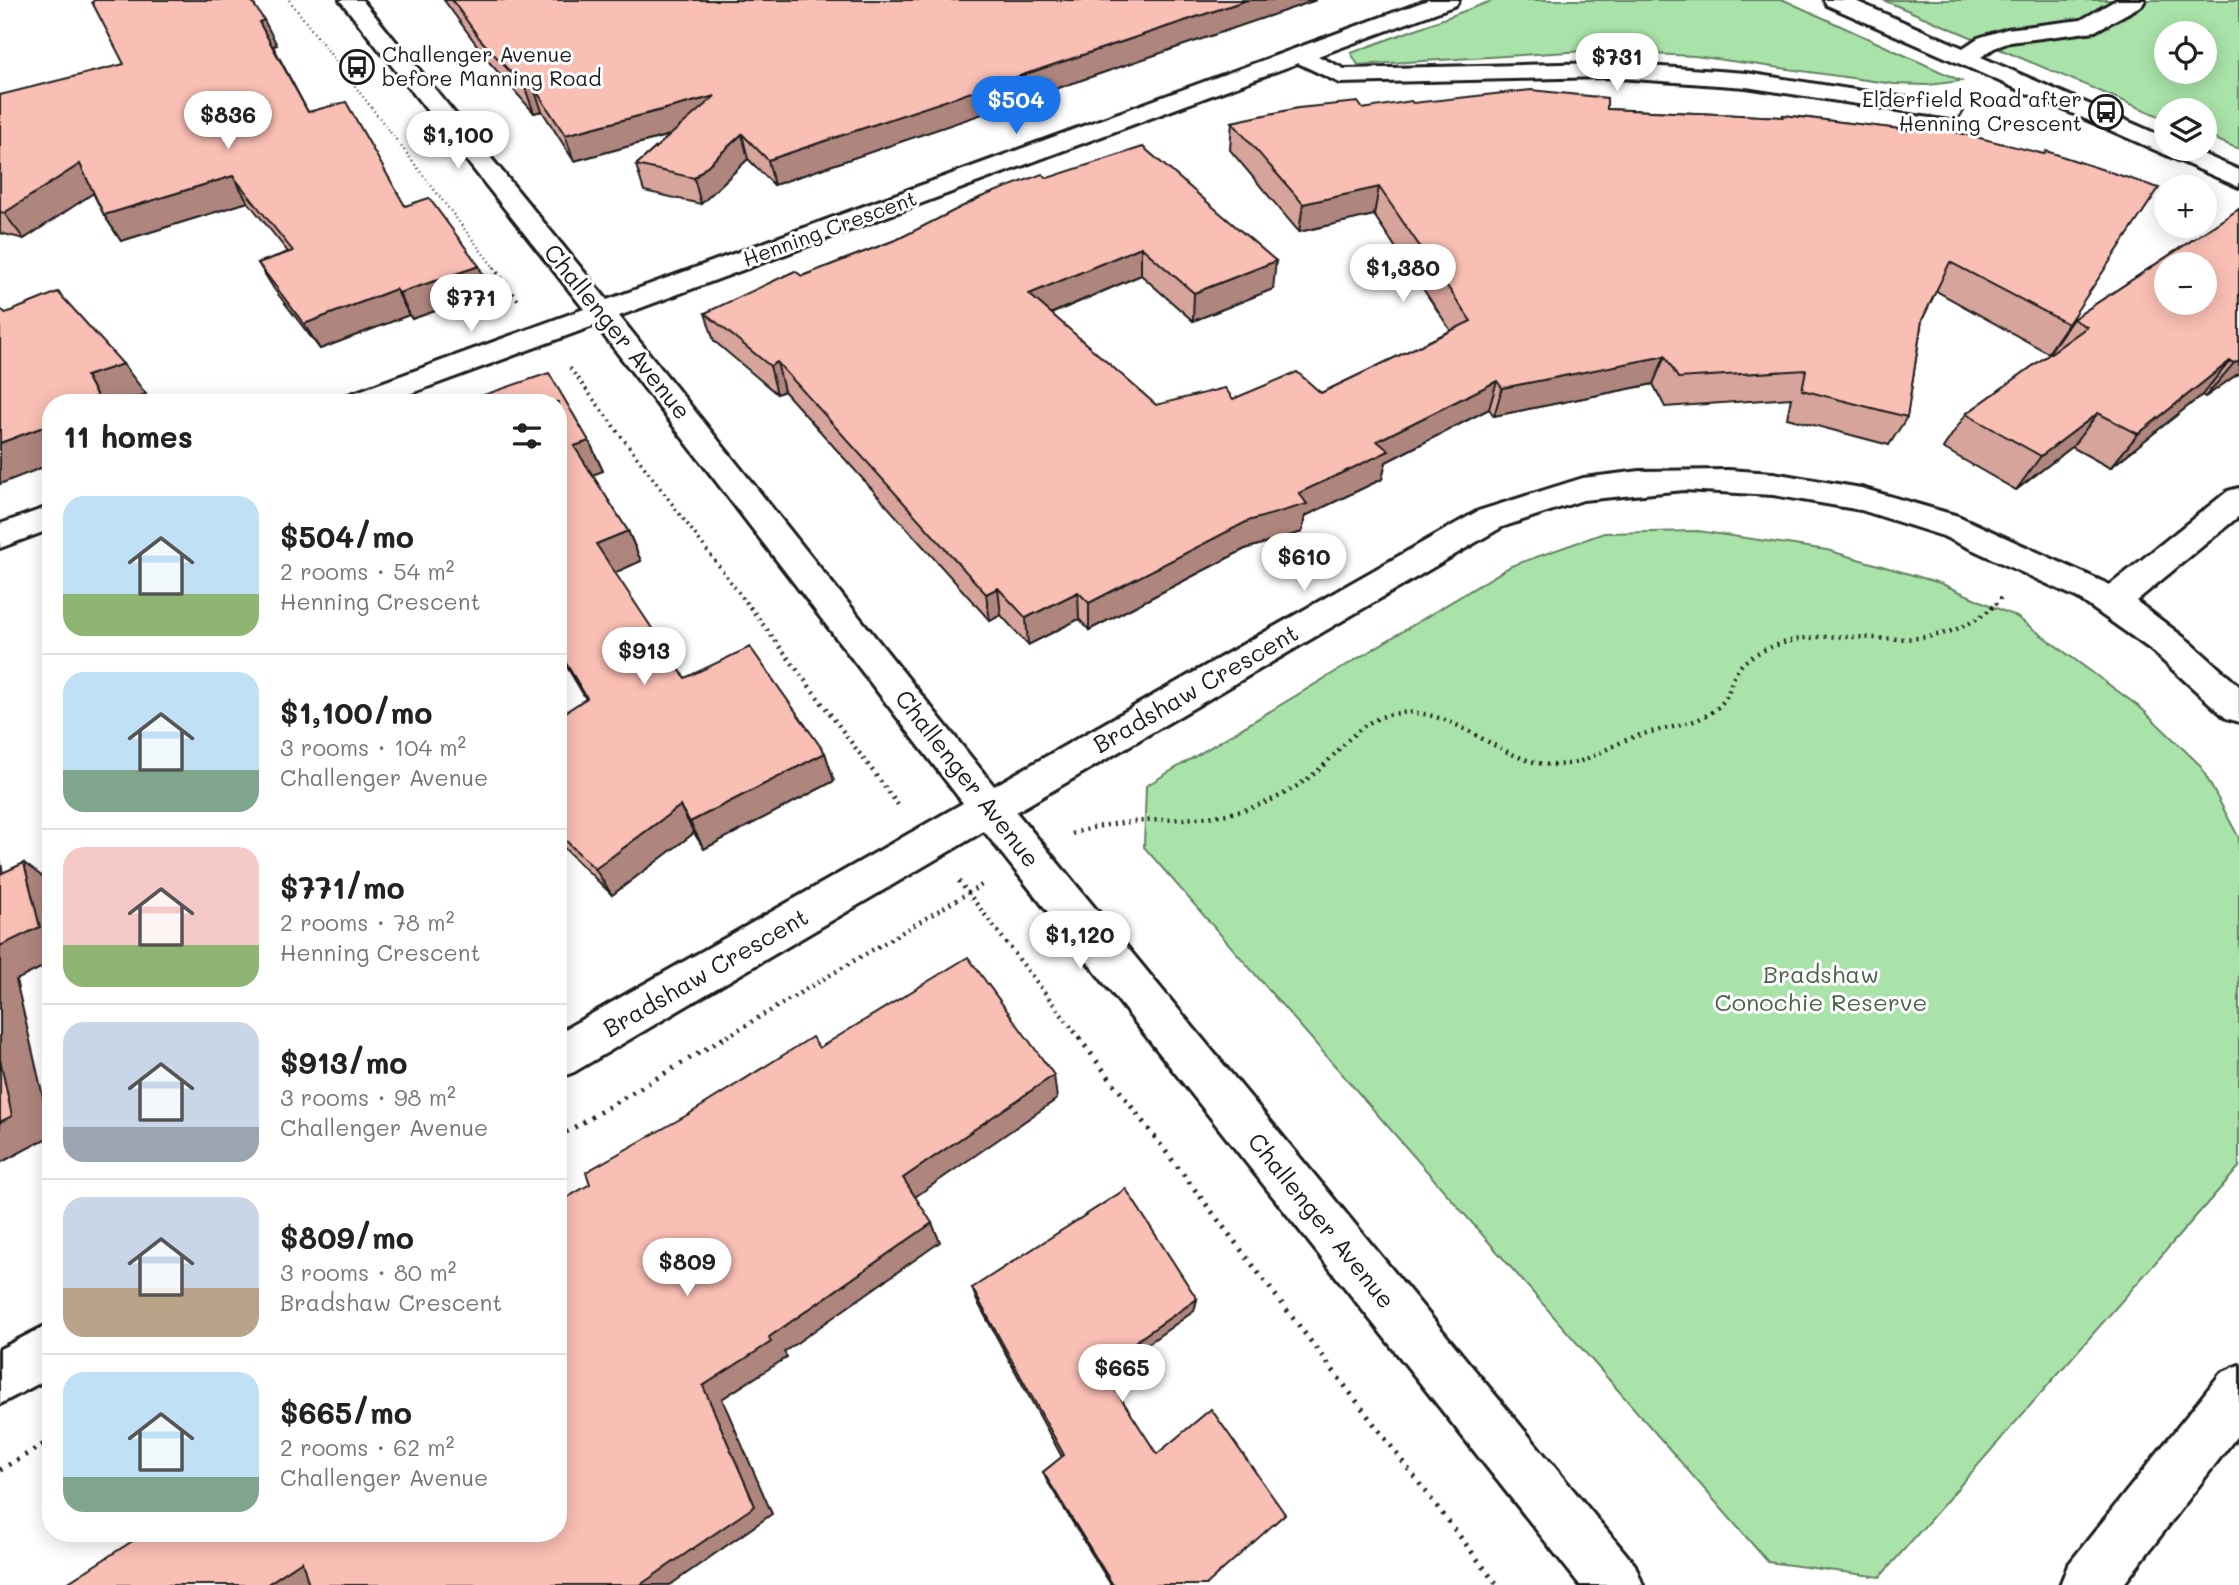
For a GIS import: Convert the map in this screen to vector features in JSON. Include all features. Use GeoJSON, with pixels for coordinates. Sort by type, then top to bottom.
{"type":"FeatureCollection","features":[{"type":"Feature","properties":{"kind":"street","name":"Challenger Avenue"},"geometry":{"type":"LineString","coordinates":[[351,0],[691,424],[1029,859],[1615,1585]]}},
{"type":"Feature","properties":{"kind":"street","name":"Henning Crescent"},"geometry":{"type":"LineString","coordinates":[[381,394],[1301,56],[1444,0]]}},
{"type":"Feature","properties":{"kind":"street"},"geometry":{"type":"LineString","coordinates":[[1835,0],[2154,141]]}},
{"type":"Feature","properties":{"kind":"street"},"geometry":{"type":"LineString","coordinates":[[2007,36],[2087,26],[2134,0]]}},
{"type":"Feature","properties":{"kind":"street"},"geometry":{"type":"LineString","coordinates":[[1964,58],[1986,43],[2007,36],[2028,24],[2039,13]]}},
{"type":"Feature","properties":{"kind":"street"},"geometry":{"type":"LineString","coordinates":[[1301,56],[1340,76],[1385,77],[1461,72],[1605,69],[1746,80],[1950,111]]}},
{"type":"Feature","properties":{"kind":"street"},"geometry":{"type":"LineString","coordinates":[[2198,161],[2239,179]]}},
{"type":"Feature","properties":{"kind":"street","name":"Bradshaw Crescent"},"geometry":{"type":"LineString","coordinates":[[567,1052],[1490,519],[1550,498],[1593,487],[1648,480],[1716,480],[1802,487],[1862,500],[1946,525],[2078,582],[2112,602],[2199,669],[2239,708]]}},
{"type":"Feature","properties":{"kind":"street"},"geometry":{"type":"LineString","coordinates":[[2112,602],[2239,499]]}},
{"type":"Feature","properties":{"kind":"street"},"geometry":{"type":"LineString","coordinates":[[0,536],[42,520]]}},
{"type":"Feature","properties":{"kind":"street"},"geometry":{"type":"LineString","coordinates":[[0,1378],[42,1353]]}},
{"type":"Feature","properties":{"kind":"street"},"geometry":{"type":"LineString","coordinates":[[2088,1585],[2239,1391]]}},
{"type":"Feature","properties":{"kind":"path"},"geometry":{"type":"LineString","coordinates":[[289,0],[928,845],[969,892],[1497,1585]]}},
{"type":"Feature","properties":{"kind":"path"},"geometry":{"type":"LineString","coordinates":[[567,1132],[969,892],[1072,834],[1098,824],[1205,819],[1256,807],[1286,793],[1310,777],[1353,732],[1378,718],[1416,713],[1433,716],[1473,730],[1537,762],[1568,764],[1626,740],[1709,714],[1725,700],[1732,687],[1734,673],[1746,661],[1766,649],[1791,640],[1834,636],[1914,641],[1939,638],[1961,630],[1998,603],[2024,559]]}},
{"type":"Feature","properties":{"kind":"path"},"geometry":{"type":"LineString","coordinates":[[0,1471],[42,1445]]}},
{"type":"Feature","properties":{"kind":"green space"},"geometry":{"type":"Polygon","coordinates":[[[1494,0],[1784,0],[1961,81],[1928,85],[1894,84],[1695,56],[1585,51],[1358,65],[1351,53],[1494,0]]]}},
{"type":"Feature","properties":{"kind":"green space"},"geometry":{"type":"Polygon","coordinates":[[[1883,0],[2239,0],[2239,149],[2217,140],[2217,98],[2154,98],[2154,114],[1883,0]]]}},
{"type":"Feature","properties":{"kind":"green space","name":"Bradshaw Conochie Reserve"},"geometry":{"type":"Polygon","coordinates":[[[1698,531],[1827,550],[1940,583],[2017,617],[2142,709],[2200,765],[2239,838],[2239,1167],[1880,1577],[1768,1562],[1144,847],[1146,786],[1511,566],[1604,533],[1698,531]]]}},
{"type":"Feature","properties":{"kind":"building"},"geometry":{"type":"Polygon","coordinates":[[[251,0],[264,20],[259,22],[308,112],[346,102],[405,206],[429,198],[479,266],[399,293],[396,289],[304,324],[258,263],[293,251],[233,176],[104,215],[80,164],[4,213],[0,212],[0,95],[124,64],[92,2],[251,0]]]}},
{"type":"Feature","properties":{"kind":"building"},"geometry":{"type":"Polygon","coordinates":[[[452,0],[1247,0],[768,160],[742,134],[694,178],[636,165],[715,96],[565,135],[533,86],[525,88],[480,39],[452,0]]]}},
{"type":"Feature","properties":{"kind":"building"},"geometry":{"type":"Polygon","coordinates":[[[1531,90],[1607,98],[1607,109],[1783,115],[1908,130],[1911,121],[2044,154],[2046,151],[2154,186],[2154,195],[2068,324],[1950,262],[1922,320],[1907,417],[1802,390],[1806,370],[1678,378],[1665,356],[1502,388],[1497,381],[1377,441],[1389,451],[1299,493],[1307,504],[1248,521],[1089,603],[1078,592],[1026,618],[998,588],[986,594],[777,362],[770,366],[705,313],[795,271],[802,276],[898,239],[981,197],[1042,174],[1048,178],[1143,147],[1276,261],[1194,293],[1141,247],[1029,294],[1156,405],[1225,388],[1233,399],[1297,372],[1321,393],[1471,321],[1379,187],[1303,204],[1232,122],[1298,108],[1358,102],[1363,109],[1411,101],[1413,103],[1531,90]]]}},
{"type":"Feature","properties":{"kind":"building"},"geometry":{"type":"Polygon","coordinates":[[[2239,209],[2239,360],[2234,363],[2230,361],[2138,434],[2098,413],[2041,456],[1966,414],[2087,327],[2073,319],[2154,265],[2154,315],[2217,315],[2217,252],[2174,252],[2195,238],[2217,238],[2217,224],[2239,209]]]}},
{"type":"Feature","properties":{"kind":"building"},"geometry":{"type":"Polygon","coordinates":[[[58,292],[123,364],[86,376],[96,394],[42,394],[42,427],[0,443],[0,309],[6,313],[58,292]]]}},
{"type":"Feature","properties":{"kind":"building"},"geometry":{"type":"Polygon","coordinates":[[[549,373],[561,394],[487,394],[549,373]]]}},
{"type":"Feature","properties":{"kind":"building"},"geometry":{"type":"Polygon","coordinates":[[[567,404],[589,441],[574,446],[628,531],[596,544],[685,678],[750,647],[825,753],[690,822],[680,806],[595,869],[567,842],[567,711],[587,698],[567,665],[567,404]]]}},
{"type":"Feature","properties":{"kind":"building"},"geometry":{"type":"Polygon","coordinates":[[[24,863],[40,927],[0,946],[0,874],[24,863]]]}},
{"type":"Feature","properties":{"kind":"building"},"geometry":{"type":"Polygon","coordinates":[[[968,957],[1054,1075],[903,1178],[932,1223],[769,1337],[771,1342],[703,1386],[755,1506],[640,1585],[309,1585],[302,1561],[266,1585],[64,1585],[131,1542],[567,1542],[567,1198],[590,1184],[586,1172],[689,1114],[812,1037],[819,1048],[968,957]]]}},
{"type":"Feature","properties":{"kind":"building"},"geometry":{"type":"Polygon","coordinates":[[[0,1059],[12,1116],[0,1122],[0,1059]]]}},
{"type":"Feature","properties":{"kind":"building"},"geometry":{"type":"Polygon","coordinates":[[[1126,1189],[1197,1299],[1100,1366],[1157,1454],[1211,1409],[1285,1514],[1206,1585],[1113,1585],[1043,1472],[1064,1455],[972,1288],[1126,1189]]]}},
{"type":"Feature","properties":{"kind":"place","name":"Challenger Avenue before Manning Road"},"geometry":{"type":"Point","coordinates":[357,67]}},
{"type":"Feature","properties":{"kind":"place","name":"Elderfield Road after Henning Crescent"},"geometry":{"type":"Point","coordinates":[2106,112]}}]}
